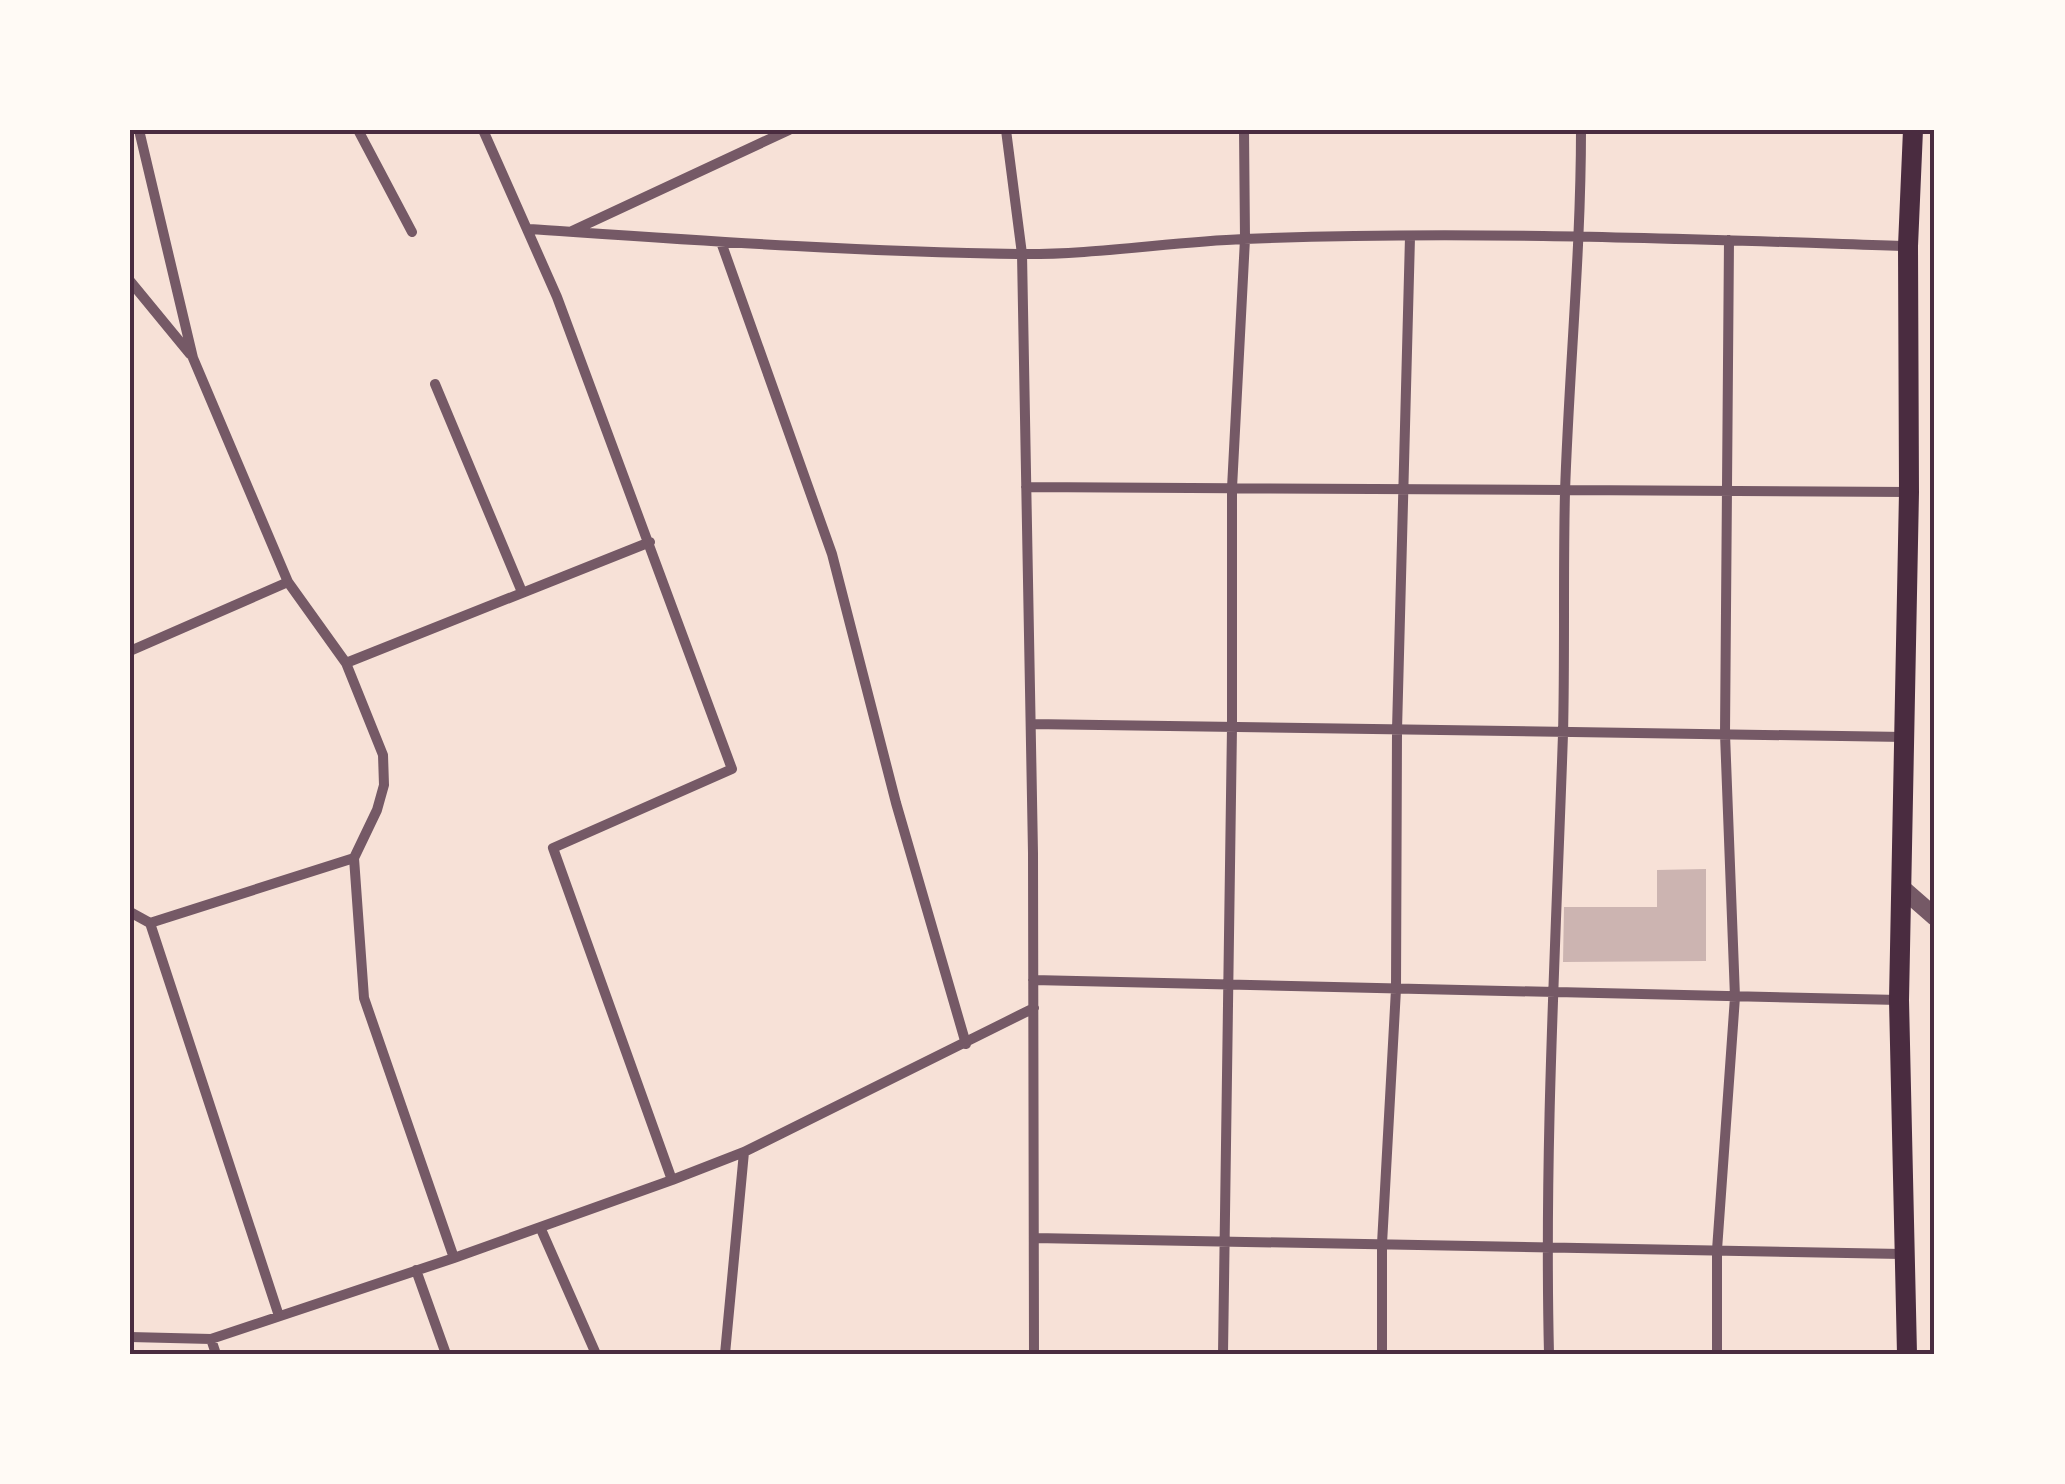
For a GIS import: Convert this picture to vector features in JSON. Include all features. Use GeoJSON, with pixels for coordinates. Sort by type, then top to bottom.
{"type":"FeatureCollection","features":[{"type":"Feature","properties":{"kind":"main road"},"geometry":{"type":"LineString","coordinates":[[1907,1354],[1899,1000],[1906,737],[1912,130]]}},
{"type":"Feature","properties":{"kind":"street"},"geometry":{"type":"LineString","coordinates":[[139,130],[193,358],[288,582],[346,663],[383,755],[384,785],[377,810],[354,858],[364,998],[454,1258]]}},
{"type":"Feature","properties":{"kind":"street"},"geometry":{"type":"LineString","coordinates":[[358,130],[412,232]]}},
{"type":"Feature","properties":{"kind":"street"},"geometry":{"type":"LineString","coordinates":[[483,130],[529,229],[650,542],[732,770],[553,848],[672,1180]]}},
{"type":"Feature","properties":{"kind":"street"},"geometry":{"type":"LineString","coordinates":[[571,232],[789,130]]}},
{"type":"Feature","properties":{"kind":"street"},"geometry":{"type":"LineString","coordinates":[[1006,130],[1022,254],[1031,724],[1034,1354]]}},
{"type":"Feature","properties":{"kind":"street"},"geometry":{"type":"LineString","coordinates":[[1223,1354],[1232,488],[1245,239],[1244,130]]}},
{"type":"Feature","properties":{"kind":"street"},"geometry":{"type":"LineString","coordinates":[[1550,1354],[1547,1248],[1551,992],[1563,732],[1566,490],[1581,236],[1581,130]]}},
{"type":"Feature","properties":{"kind":"street"},"geometry":{"type":"LineString","coordinates":[[529,229],[721,242],[1022,254],[1245,239],[1410,237],[1581,236],[1908,246]]}},
{"type":"Feature","properties":{"kind":"street"},"geometry":{"type":"LineString","coordinates":[[1382,1354],[1382,1244],[1396,988],[1397,730],[1410,237]]}},
{"type":"Feature","properties":{"kind":"street"},"geometry":{"type":"LineString","coordinates":[[1717,1354],[1717,1250],[1734,996],[1725,734],[1730,240]]}},
{"type":"Feature","properties":{"kind":"street"},"geometry":{"type":"LineString","coordinates":[[721,242],[832,554],[896,803],[966,1044]]}},
{"type":"Feature","properties":{"kind":"street"},"geometry":{"type":"LineString","coordinates":[[130,282],[193,358]]}},
{"type":"Feature","properties":{"kind":"street"},"geometry":{"type":"LineString","coordinates":[[435,384],[522,592]]}},
{"type":"Feature","properties":{"kind":"street"},"geometry":{"type":"LineString","coordinates":[[1026,487],[1909,492]]}},
{"type":"Feature","properties":{"kind":"street"},"geometry":{"type":"LineString","coordinates":[[346,663],[650,542]]}},
{"type":"Feature","properties":{"kind":"street"},"geometry":{"type":"LineString","coordinates":[[130,651],[288,582]]}},
{"type":"Feature","properties":{"kind":"street"},"geometry":{"type":"LineString","coordinates":[[1031,724],[1906,737]]}},
{"type":"Feature","properties":{"kind":"street"},"geometry":{"type":"LineString","coordinates":[[150,923],[354,858]]}},
{"type":"Feature","properties":{"kind":"street"},"geometry":{"type":"LineString","coordinates":[[1903,889],[1935,917]]}},
{"type":"Feature","properties":{"kind":"street"},"geometry":{"type":"LineString","coordinates":[[130,912],[150,923],[279,1316]]}},
{"type":"Feature","properties":{"kind":"street"},"geometry":{"type":"LineString","coordinates":[[1033,980],[1899,1000]]}},
{"type":"Feature","properties":{"kind":"street"},"geometry":{"type":"LineString","coordinates":[[130,1337],[210,1339],[672,1180],[744,1152],[1034,1008]]}},
{"type":"Feature","properties":{"kind":"street"},"geometry":{"type":"LineString","coordinates":[[725,1354],[744,1152]]}},
{"type":"Feature","properties":{"kind":"street"},"geometry":{"type":"LineString","coordinates":[[540,1227],[596,1354]]}},
{"type":"Feature","properties":{"kind":"street"},"geometry":{"type":"LineString","coordinates":[[1034,1238],[1902,1254]]}},
{"type":"Feature","properties":{"kind":"street"},"geometry":{"type":"LineString","coordinates":[[416,1270],[446,1354]]}},
{"type":"Feature","properties":{"kind":"street"},"geometry":{"type":"LineString","coordinates":[[210,1339],[216,1354]]}},
{"type":"Feature","properties":{"kind":"building"},"geometry":{"type":"Polygon","coordinates":[[[1706,869],[1706,961],[1563,962],[1564,907],[1657,907],[1657,870],[1706,869]]]}}]}
